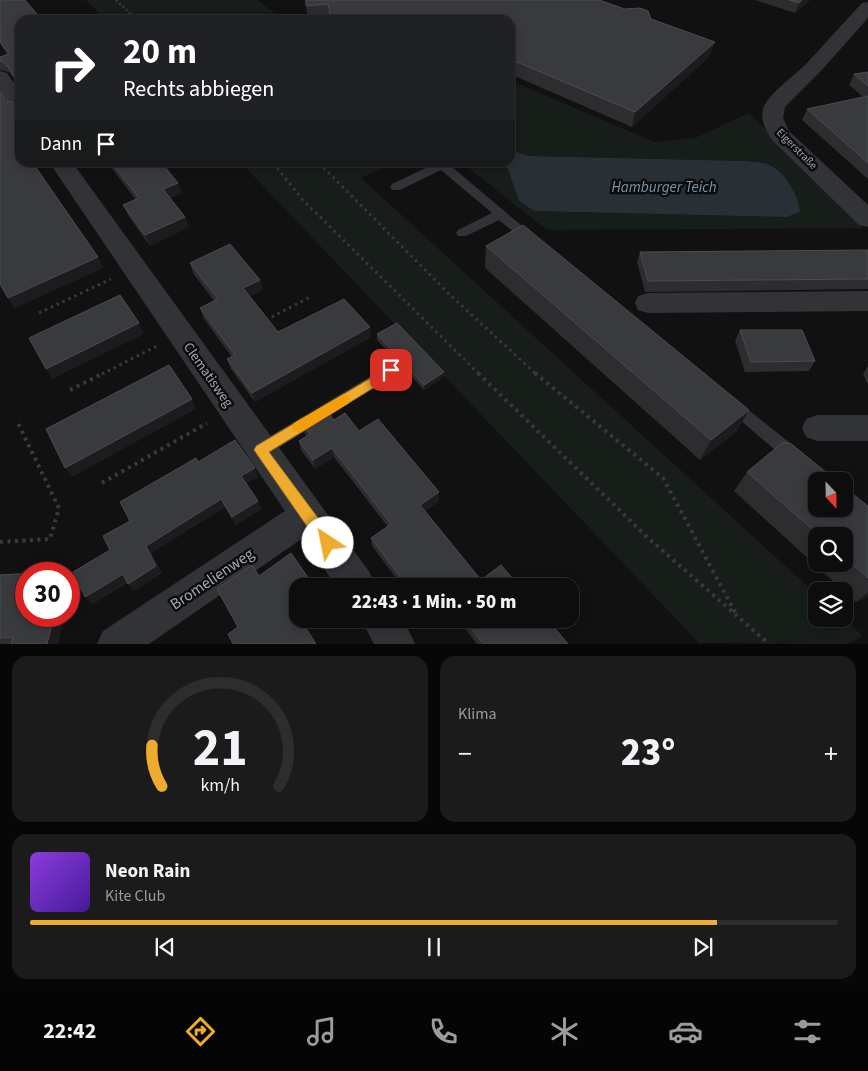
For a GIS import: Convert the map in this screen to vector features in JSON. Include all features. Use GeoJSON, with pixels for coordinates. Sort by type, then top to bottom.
{"type":"FeatureCollection","features":[{"type":"Feature","properties":{"kind":"street","name":"Eigerstraße"},"geometry":{"type":"LineString","coordinates":[[868,7],[814,67],[775,105],[772,113],[772,120],[781,136],[868,219]]}},
{"type":"Feature","properties":{"kind":"street"},"geometry":{"type":"LineString","coordinates":[[0,77],[15,99]]}},
{"type":"Feature","properties":{"kind":"street","name":"Clematisweg"},"geometry":{"type":"LineString","coordinates":[[63,167],[351,578]]}},
{"type":"Feature","properties":{"kind":"street"},"geometry":{"type":"LineString","coordinates":[[648,303],[868,302]]}},
{"type":"Feature","properties":{"kind":"street"},"geometry":{"type":"LineString","coordinates":[[817,428],[868,428]]}},
{"type":"Feature","properties":{"kind":"street","name":"Bromelienweg"},"geometry":{"type":"LineString","coordinates":[[116,644],[308,515]]}},
{"type":"Feature","properties":{"kind":"street"},"geometry":{"type":"LineString","coordinates":[[385,628],[396,644]]}},
{"type":"Feature","properties":{"kind":"lane"},"geometry":{"type":"LineString","coordinates":[[396,187],[438,167]]}},
{"type":"Feature","properties":{"kind":"lane"},"geometry":{"type":"LineString","coordinates":[[444,167],[538,245]]}},
{"type":"Feature","properties":{"kind":"lane"},"geometry":{"type":"LineString","coordinates":[[462,233],[500,214]]}},
{"type":"Feature","properties":{"kind":"lane"},"geometry":{"type":"LineString","coordinates":[[260,450],[391,370]]}},
{"type":"Feature","properties":{"kind":"lane"},"geometry":{"type":"LineString","coordinates":[[718,394],[802,463]]}},
{"type":"Feature","properties":{"kind":"path"},"geometry":{"type":"LineString","coordinates":[[116,0],[132,15]]}},
{"type":"Feature","properties":{"kind":"path"},"geometry":{"type":"LineString","coordinates":[[277,167],[303,200],[419,316],[646,536],[769,644]]}},
{"type":"Feature","properties":{"kind":"path"},"geometry":{"type":"LineString","coordinates":[[324,167],[469,312],[544,381],[663,478],[736,616]]}},
{"type":"Feature","properties":{"kind":"path"},"geometry":{"type":"LineString","coordinates":[[39,313],[134,268]]}},
{"type":"Feature","properties":{"kind":"path"},"geometry":{"type":"LineString","coordinates":[[262,322],[312,296]]}},
{"type":"Feature","properties":{"kind":"path"},"geometry":{"type":"LineString","coordinates":[[70,390],[180,334]]}},
{"type":"Feature","properties":{"kind":"path"},"geometry":{"type":"LineString","coordinates":[[102,483],[232,409]]}},
{"type":"Feature","properties":{"kind":"path"},"geometry":{"type":"LineString","coordinates":[[0,542],[50,540],[59,508],[17,421]]}},
{"type":"Feature","properties":{"kind":"shaded area"},"geometry":{"type":"Polygon","coordinates":[[[86,0],[258,0],[277,15],[100,15],[86,0]]]}},
{"type":"Feature","properties":{"kind":"shaded area"},"geometry":{"type":"Polygon","coordinates":[[[515,82],[654,142],[695,138],[749,113],[864,228],[547,230],[467,167],[505,167],[519,201],[534,211],[787,217],[800,212],[797,199],[787,180],[777,170],[763,163],[529,156],[515,152],[515,82]]]}},
{"type":"Feature","properties":{"kind":"shaded area"},"geometry":{"type":"Polygon","coordinates":[[[245,167],[384,167],[361,178],[808,587],[808,627],[853,627],[863,636],[847,644],[699,643],[245,167]]]}},
{"type":"Feature","properties":{"kind":"water","name":"Hamburger Teich"},"geometry":{"type":"Polygon","coordinates":[[[515,152],[529,156],[763,163],[777,170],[787,180],[797,199],[800,212],[787,217],[534,211],[519,201],[505,167],[515,167],[515,152]]]}},
{"type":"Feature","properties":{"kind":"building"},"geometry":{"type":"Polygon","coordinates":[[[0,0],[25,0],[38,15],[15,15],[15,77],[4,62],[0,61],[0,57],[9,54],[0,41],[0,0]]]}},
{"type":"Feature","properties":{"kind":"building"},"geometry":{"type":"Polygon","coordinates":[[[306,0],[599,0],[625,9],[640,8],[648,11],[651,19],[715,42],[635,112],[515,61],[515,15],[330,15],[328,4],[306,6],[306,0]]]}},
{"type":"Feature","properties":{"kind":"building"},"geometry":{"type":"Polygon","coordinates":[[[789,0],[802,0],[799,3],[789,0]]]}},
{"type":"Feature","properties":{"kind":"building"},"geometry":{"type":"Polygon","coordinates":[[[868,72],[868,86],[854,74],[868,72]]]}},
{"type":"Feature","properties":{"kind":"building"},"geometry":{"type":"Polygon","coordinates":[[[0,92],[6,101],[15,103],[15,167],[35,167],[98,257],[8,298],[0,284],[0,92]]]}},
{"type":"Feature","properties":{"kind":"building"},"geometry":{"type":"Polygon","coordinates":[[[868,96],[868,163],[807,109],[868,96]]]}},
{"type":"Feature","properties":{"kind":"building"},"geometry":{"type":"Polygon","coordinates":[[[115,167],[165,167],[178,183],[163,189],[185,217],[145,235],[123,205],[139,198],[115,167]]]}},
{"type":"Feature","properties":{"kind":"building"},"geometry":{"type":"Polygon","coordinates":[[[523,225],[749,410],[711,440],[486,246],[523,225]]]}},
{"type":"Feature","properties":{"kind":"building"},"geometry":{"type":"Polygon","coordinates":[[[230,244],[260,280],[243,288],[278,332],[344,299],[370,327],[252,393],[227,359],[235,355],[200,308],[218,299],[190,263],[230,244]]]}},
{"type":"Feature","properties":{"kind":"building"},"geometry":{"type":"Polygon","coordinates":[[[868,250],[868,279],[648,281],[640,252],[868,250]]]}},
{"type":"Feature","properties":{"kind":"building"},"geometry":{"type":"Polygon","coordinates":[[[120,295],[139,323],[46,369],[29,338],[120,295]]]}},
{"type":"Feature","properties":{"kind":"building"},"geometry":{"type":"Polygon","coordinates":[[[397,323],[444,372],[424,385],[377,334],[397,323]]]}},
{"type":"Feature","properties":{"kind":"building"},"geometry":{"type":"Polygon","coordinates":[[[740,330],[802,330],[815,361],[751,362],[740,330]]]}},
{"type":"Feature","properties":{"kind":"building"},"geometry":{"type":"Polygon","coordinates":[[[169,365],[192,399],[65,468],[46,429],[169,365]]]}},
{"type":"Feature","properties":{"kind":"building"},"geometry":{"type":"Polygon","coordinates":[[[326,410],[334,420],[345,413],[359,431],[378,419],[439,492],[420,505],[479,578],[401,578],[371,538],[391,524],[332,448],[313,460],[299,441],[310,434],[303,425],[326,410]]]}},
{"type":"Feature","properties":{"kind":"building"},"geometry":{"type":"Polygon","coordinates":[[[235,440],[255,468],[241,476],[258,501],[232,517],[221,499],[146,546],[156,566],[128,584],[123,574],[85,597],[80,587],[80,568],[110,550],[103,536],[130,521],[120,502],[196,458],[198,462],[235,440]]]}},
{"type":"Feature","properties":{"kind":"building"},"geometry":{"type":"Polygon","coordinates":[[[782,443],[790,443],[826,472],[808,472],[808,518],[852,518],[853,494],[868,506],[868,578],[853,565],[853,527],[810,527],[747,472],[782,443]]]}},
{"type":"Feature","properties":{"kind":"building"},"geometry":{"type":"Polygon","coordinates":[[[291,553],[308,578],[289,578],[289,594],[286,596],[289,600],[289,628],[306,628],[316,644],[233,644],[228,634],[238,627],[217,589],[252,565],[259,576],[291,553]]]}},
{"type":"Feature","properties":{"kind":"building"},"geometry":{"type":"Polygon","coordinates":[[[501,565],[512,578],[484,578],[501,565]]]}},
{"type":"Feature","properties":{"kind":"building"},"geometry":{"type":"Polygon","coordinates":[[[15,574],[15,627],[51,627],[47,644],[11,644],[13,637],[0,638],[0,575],[15,574]]]}},
{"type":"Feature","properties":{"kind":"building"},"geometry":{"type":"Polygon","coordinates":[[[471,628],[555,628],[568,644],[483,644],[471,628]]]}},
{"type":"Feature","properties":{"kind":"slow traffic"},"geometry":{"type":"LineString","coordinates":[[299,427],[344,399]]}},
{"type":"Feature","properties":{"kind":"route"},"geometry":{"type":"LineString","coordinates":[[328,543],[260,450],[391,370]]}}]}
